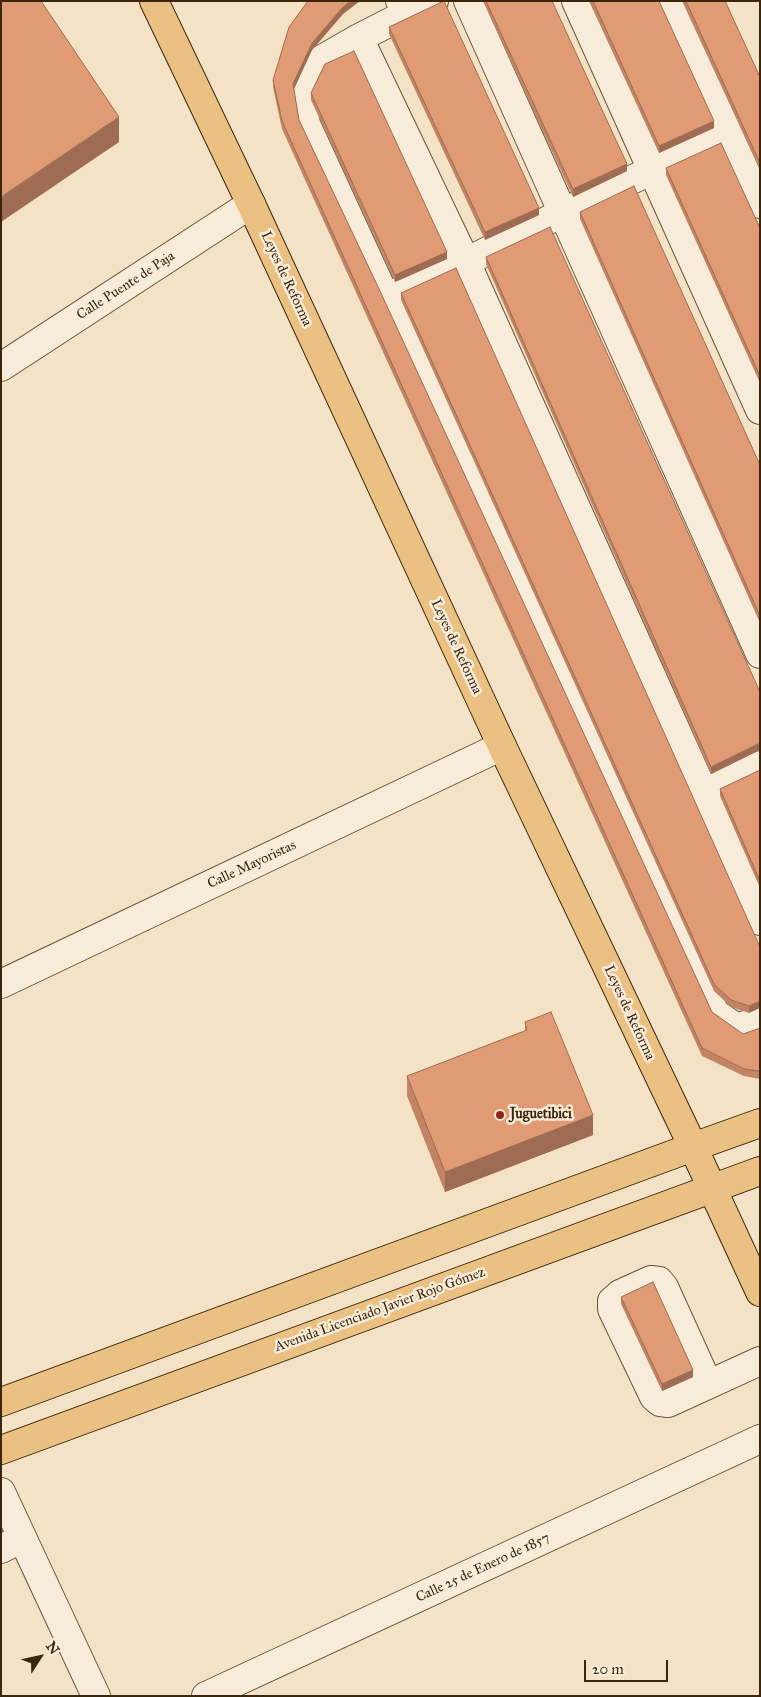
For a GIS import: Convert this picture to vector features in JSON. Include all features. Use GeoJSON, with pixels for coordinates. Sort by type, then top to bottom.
{"type":"FeatureCollection","features":[{"type":"Feature","properties":{"kind":"main road","name":"Leyes de Reforma"},"geometry":{"type":"LineString","coordinates":[[154,1],[251,204],[502,746],[693,1146],[760,1292]]}},
{"type":"Feature","properties":{"kind":"main road"},"geometry":{"type":"LineString","coordinates":[[1,1402],[693,1146],[760,1123]]}},
{"type":"Feature","properties":{"kind":"main road","name":"Avenida Licenciado Javier Rojo Gómez"},"geometry":{"type":"LineString","coordinates":[[1,1450],[760,1171]]}},
{"type":"Feature","properties":{"kind":"street"},"geometry":{"type":"LineString","coordinates":[[434,1],[403,8],[358,38],[312,65],[301,93],[306,124],[705,994],[716,1014],[737,1028],[760,1020]]}},
{"type":"Feature","properties":{"kind":"street"},"geometry":{"type":"LineString","coordinates":[[468,1],[760,654]]}},
{"type":"Feature","properties":{"kind":"street"},"geometry":{"type":"LineString","coordinates":[[576,1],[760,410]]}},
{"type":"Feature","properties":{"kind":"street"},"geometry":{"type":"LineString","coordinates":[[668,1],[760,204]]}},
{"type":"Feature","properties":{"kind":"street"},"geometry":{"type":"LineString","coordinates":[[358,38],[466,262],[760,921]]}},
{"type":"Feature","properties":{"kind":"street"},"geometry":{"type":"LineString","coordinates":[[386,297],[466,262],[562,213],[728,134]]}},
{"type":"Feature","properties":{"kind":"street","name":"Calle Puente de Paja"},"geometry":{"type":"LineString","coordinates":[[1,367],[251,204]]}},
{"type":"Feature","properties":{"kind":"street","name":"Calle Mayoristas"},"geometry":{"type":"LineString","coordinates":[[1,984],[502,746]]}},
{"type":"Feature","properties":{"kind":"street"},"geometry":{"type":"LineString","coordinates":[[704,793],[760,765]]}},
{"type":"Feature","properties":{"kind":"street"},"geometry":{"type":"LineString","coordinates":[[708,1384],[760,1360]]}},
{"type":"Feature","properties":{"kind":"street","name":"Calle 25 de Enero de 1857"},"geometry":{"type":"LineString","coordinates":[[206,1696],[760,1439]]}},
{"type":"Feature","properties":{"kind":"street"},"geometry":{"type":"LineString","coordinates":[[1,1492],[12,1544],[96,1696]]}},
{"type":"Feature","properties":{"kind":"building"},"geometry":{"type":"Polygon","coordinates":[[[1,1],[41,1],[119,117],[1,197],[1,1]]]}},
{"type":"Feature","properties":{"kind":"building"},"geometry":{"type":"Polygon","coordinates":[[[308,1],[351,1],[343,7],[312,43],[293,84],[299,120],[380,291],[712,1012],[743,1034],[760,1028],[760,1071],[744,1069],[702,1048],[282,121],[273,80],[289,27],[308,1]]]}},
{"type":"Feature","properties":{"kind":"building"},"geometry":{"type":"Polygon","coordinates":[[[444,1],[539,208],[485,232],[389,27],[444,1]]]}},
{"type":"Feature","properties":{"kind":"building"},"geometry":{"type":"Polygon","coordinates":[[[486,1],[552,1],[627,164],[573,189],[486,1]]]}},
{"type":"Feature","properties":{"kind":"building"},"geometry":{"type":"Polygon","coordinates":[[[593,1],[659,1],[714,121],[659,146],[593,1]]]}},
{"type":"Feature","properties":{"kind":"building"},"geometry":{"type":"Polygon","coordinates":[[[686,1],[725,1],[760,77],[760,163],[686,1]]]}},
{"type":"Feature","properties":{"kind":"building"},"geometry":{"type":"Polygon","coordinates":[[[354,51],[447,252],[395,275],[311,93],[325,64],[354,51]]]}},
{"type":"Feature","properties":{"kind":"building"},"geometry":{"type":"Polygon","coordinates":[[[721,143],[760,228],[760,376],[666,168],[721,143]]]}},
{"type":"Feature","properties":{"kind":"building"},"geometry":{"type":"Polygon","coordinates":[[[634,186],[760,465],[760,616],[580,212],[634,186]]]}},
{"type":"Feature","properties":{"kind":"building"},"geometry":{"type":"Polygon","coordinates":[[[550,227],[760,692],[760,743],[711,767],[486,257],[550,227]]]}},
{"type":"Feature","properties":{"kind":"building"},"geometry":{"type":"Polygon","coordinates":[[[456,268],[760,947],[760,1001],[749,1006],[731,1000],[714,984],[401,293],[456,268]]]}},
{"type":"Feature","properties":{"kind":"building"},"geometry":{"type":"Polygon","coordinates":[[[760,770],[760,881],[720,789],[760,770]]]}},
{"type":"Feature","properties":{"kind":"building","name":"Juguetibici"},"geometry":{"type":"Polygon","coordinates":[[[551,1012],[593,1115],[445,1172],[407,1076],[527,1030],[525,1022],[551,1012]]]}},
{"type":"Feature","properties":{"kind":"building"},"geometry":{"type":"Polygon","coordinates":[[[653,1282],[693,1370],[662,1384],[621,1297],[653,1282]]]}},
{"type":"Feature","properties":{"kind":"place","name":"Juguetibici"},"geometry":{"type":"Point","coordinates":[500,1115]}}]}
